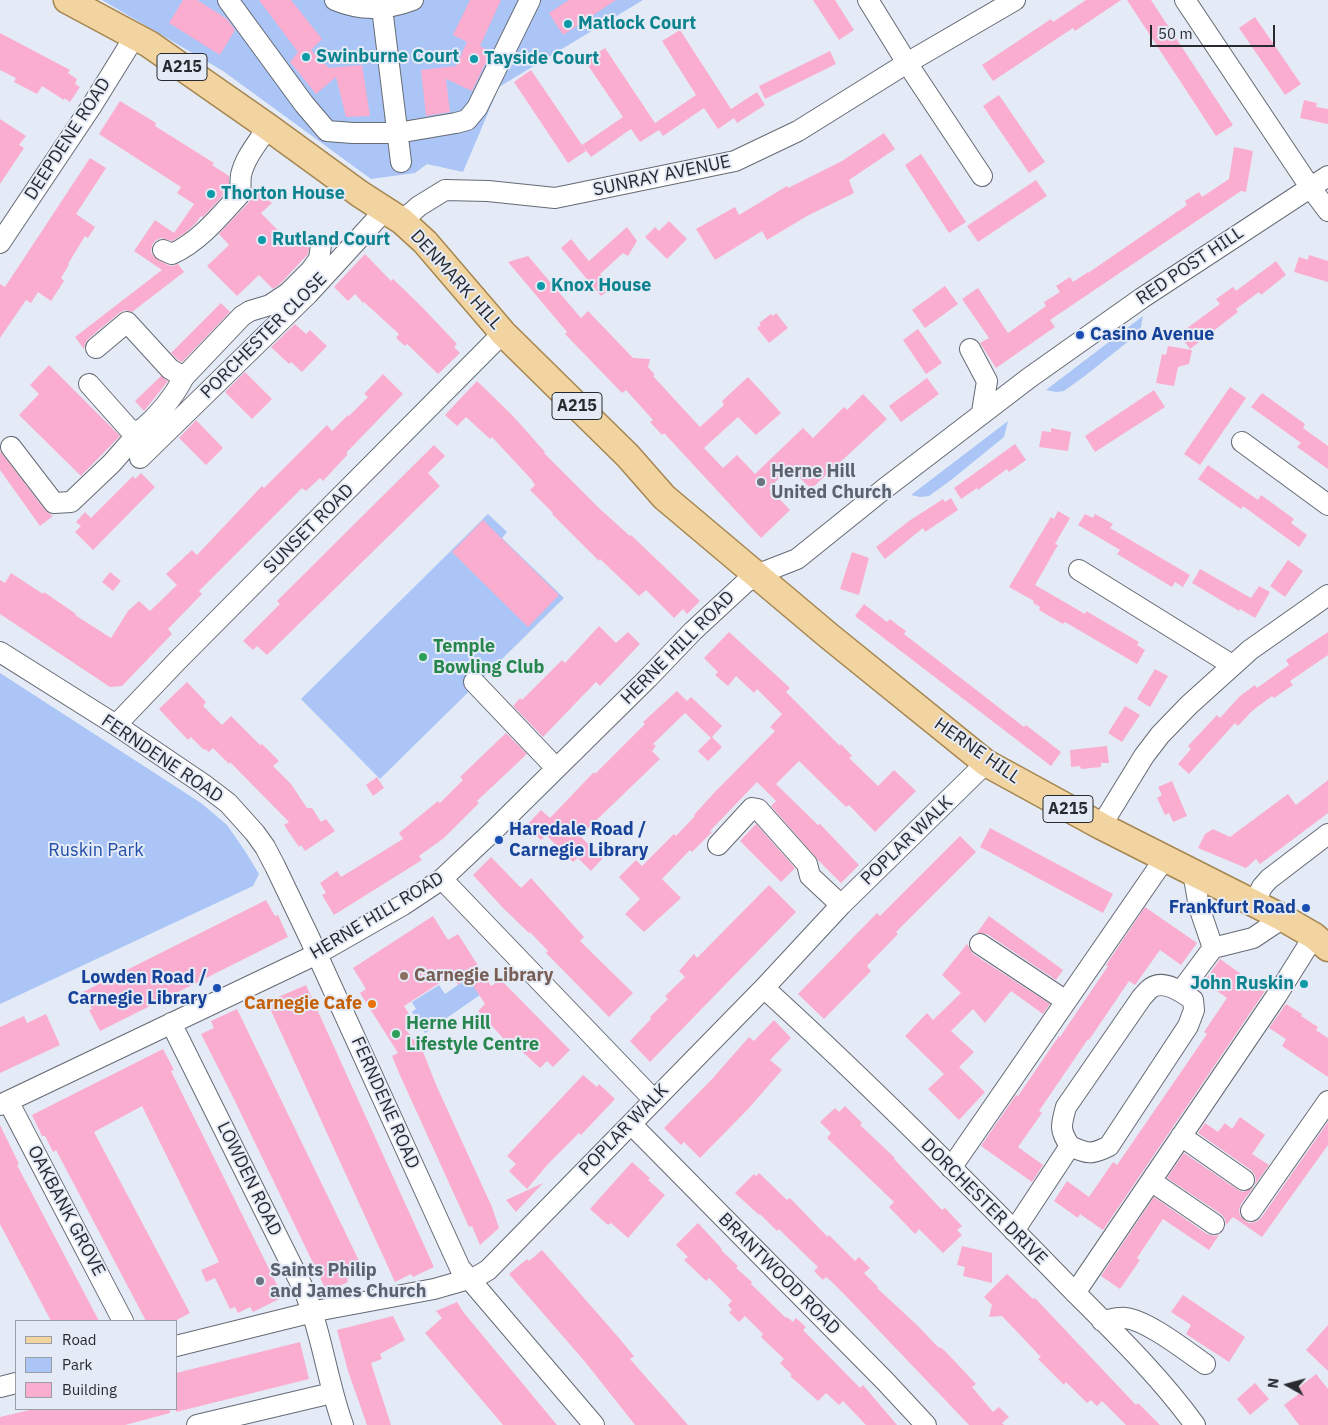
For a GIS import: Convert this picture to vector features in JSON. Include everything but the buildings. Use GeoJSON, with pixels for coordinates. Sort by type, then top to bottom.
{"type":"FeatureCollection","features":[{"type":"Feature","properties":{"kind":"main road","name":"DENMARK HILL"},"geometry":{"type":"LineString","coordinates":[[67,0],[135,36],[268,127],[393,216],[425,242],[502,333],[628,456],[664,497],[756,575]]}},
{"type":"Feature","properties":{"kind":"main road","name":"HERNE HILL"},"geometry":{"type":"LineString","coordinates":[[756,575],[943,729],[986,762],[1101,826],[1255,902],[1321,942]]}},
{"type":"Feature","properties":{"kind":"street"},"geometry":{"type":"LineString","coordinates":[[228,0],[304,104],[327,131],[352,133],[397,133],[456,124],[467,120],[477,108],[530,0]]}},
{"type":"Feature","properties":{"kind":"street"},"geometry":{"type":"LineString","coordinates":[[335,0],[351,6],[366,8],[400,5],[413,0]]}},
{"type":"Feature","properties":{"kind":"street"},"geometry":{"type":"LineString","coordinates":[[868,0],[907,63],[982,176]]}},
{"type":"Feature","properties":{"kind":"street","name":"SUNRAY AVENUE"},"geometry":{"type":"LineString","coordinates":[[393,216],[420,206],[445,190],[488,191],[555,198],[735,161],[798,131],[907,63],[1015,0]]}},
{"type":"Feature","properties":{"kind":"street"},"geometry":{"type":"LineString","coordinates":[[1185,0],[1328,211]]}},
{"type":"Feature","properties":{"kind":"street"},"geometry":{"type":"LineString","coordinates":[[382,8],[400,162]]}},
{"type":"Feature","properties":{"kind":"street","name":"DEEPDENE ROAD"},"geometry":{"type":"LineString","coordinates":[[0,242],[91,107],[135,36]]}},
{"type":"Feature","properties":{"kind":"street"},"geometry":{"type":"LineString","coordinates":[[162,250],[172,254],[186,248],[240,194],[240,176],[243,168],[268,127]]}},
{"type":"Feature","properties":{"kind":"street","name":"RED POST HILL"},"geometry":{"type":"LineString","coordinates":[[756,575],[797,559],[982,412],[1142,298],[1328,176]]}},
{"type":"Feature","properties":{"kind":"street","name":"PORCHESTER CLOSE"},"geometry":{"type":"LineString","coordinates":[[140,458],[308,294],[393,216]]}},
{"type":"Feature","properties":{"kind":"street"},"geometry":{"type":"LineString","coordinates":[[11,447],[54,503],[71,502],[155,418],[178,390],[184,377],[242,316],[250,311],[277,302],[304,278],[319,259],[321,245]]}},
{"type":"Feature","properties":{"kind":"street"},"geometry":{"type":"LineString","coordinates":[[96,348],[127,322],[170,369],[184,377]]}},
{"type":"Feature","properties":{"kind":"street","name":"SUNSET ROAD"},"geometry":{"type":"LineString","coordinates":[[116,725],[502,333]]}},
{"type":"Feature","properties":{"kind":"street"},"geometry":{"type":"LineString","coordinates":[[970,349],[987,382],[982,412]]}},
{"type":"Feature","properties":{"kind":"street"},"geometry":{"type":"LineString","coordinates":[[89,384],[130,430],[140,431]]}},
{"type":"Feature","properties":{"kind":"street"},"geometry":{"type":"LineString","coordinates":[[1242,442],[1328,505]]}},
{"type":"Feature","properties":{"kind":"street"},"geometry":{"type":"LineString","coordinates":[[1078,570],[1232,665]]}},
{"type":"Feature","properties":{"kind":"street","name":"HERNE HILL ROAD"},"geometry":{"type":"LineString","coordinates":[[4,1103],[317,954],[403,905],[442,879],[648,678],[710,614],[756,575]]}},
{"type":"Feature","properties":{"kind":"street"},"geometry":{"type":"LineString","coordinates":[[1101,826],[1151,747],[1189,705],[1250,650],[1328,596]]}},
{"type":"Feature","properties":{"kind":"street","name":"FERNDENE ROAD"},"geometry":{"type":"LineString","coordinates":[[0,652],[116,725],[204,784],[228,803],[266,847],[317,954],[460,1268],[594,1425]]}},
{"type":"Feature","properties":{"kind":"street"},"geometry":{"type":"LineString","coordinates":[[474,682],[556,768]]}},
{"type":"Feature","properties":{"kind":"street","name":"POPLAR WALK"},"geometry":{"type":"LineString","coordinates":[[178,1346],[313,1312],[434,1289],[485,1272],[498,1262],[581,1173],[764,988],[841,905],[986,762]]}},
{"type":"Feature","properties":{"kind":"street"},"geometry":{"type":"LineString","coordinates":[[718,845],[752,808],[758,809],[807,864],[810,876],[841,905]]}},
{"type":"Feature","properties":{"kind":"street"},"geometry":{"type":"LineString","coordinates":[[1255,902],[1262,887],[1270,878],[1328,834]]}},
{"type":"Feature","properties":{"kind":"street"},"geometry":{"type":"LineString","coordinates":[[951,1168],[1165,858]]}},
{"type":"Feature","properties":{"kind":"street"},"geometry":{"type":"LineString","coordinates":[[1194,872],[1199,908],[1213,948]]}},
{"type":"Feature","properties":{"kind":"street"},"geometry":{"type":"LineString","coordinates":[[442,879],[654,1100]]}},
{"type":"Feature","properties":{"kind":"street"},"geometry":{"type":"LineString","coordinates":[[1181,991],[1213,948],[1253,938],[1283,918]]}},
{"type":"Feature","properties":{"kind":"street"},"geometry":{"type":"LineString","coordinates":[[1075,1293],[1277,995],[1321,942]]}},
{"type":"Feature","properties":{"kind":"street"},"geometry":{"type":"LineString","coordinates":[[980,944],[1066,1001]]}},
{"type":"Feature","properties":{"kind":"street"},"geometry":{"type":"LineString","coordinates":[[1165,985],[1181,991],[1193,1000],[1194,1010],[1188,1026],[1109,1146],[1096,1153],[1084,1152],[1070,1146],[1063,1135],[1062,1122],[1066,1108],[1142,997],[1152,986],[1165,985]]}},
{"type":"Feature","properties":{"kind":"street","name":"DORCHESTER DRIVE"},"geometry":{"type":"LineString","coordinates":[[764,988],[836,1054],[1014,1231],[1156,1376],[1195,1425]]}},
{"type":"Feature","properties":{"kind":"street","name":"LOWDEN ROAD"},"geometry":{"type":"LineString","coordinates":[[171,1024],[304,1290],[313,1312],[332,1393],[343,1425]]}},
{"type":"Feature","properties":{"kind":"street"},"geometry":{"type":"LineString","coordinates":[[1251,1211],[1328,1101]]}},
{"type":"Feature","properties":{"kind":"street","name":"OAKBANK GROVE"},"geometry":{"type":"LineString","coordinates":[[4,1103],[123,1320]]}},
{"type":"Feature","properties":{"kind":"street","name":"BRANTWOOD ROAD"},"geometry":{"type":"LineString","coordinates":[[631,1124],[885,1381],[926,1425]]}},
{"type":"Feature","properties":{"kind":"street"},"geometry":{"type":"LineString","coordinates":[[1181,1136],[1244,1180]]}},
{"type":"Feature","properties":{"kind":"street"},"geometry":{"type":"LineString","coordinates":[[1014,1231],[1070,1146]]}},
{"type":"Feature","properties":{"kind":"street"},"geometry":{"type":"LineString","coordinates":[[1151,1181],[1214,1224]]}},
{"type":"Feature","properties":{"kind":"street"},"geometry":{"type":"LineString","coordinates":[[1102,1321],[1123,1317],[1132,1319],[1205,1364]]}},
{"type":"Feature","properties":{"kind":"street"},"geometry":{"type":"LineString","coordinates":[[0,1387],[15,1384]]}},
{"type":"Feature","properties":{"kind":"street"},"geometry":{"type":"LineString","coordinates":[[197,1425],[332,1393]]}},
{"type":"Feature","properties":{"kind":"green space"},"geometry":{"type":"Polygon","coordinates":[[[102,0],[643,0],[499,87],[463,172],[427,164],[415,173],[371,179],[223,71],[102,0]]]}},
{"type":"Feature","properties":{"kind":"green space"},"geometry":{"type":"Polygon","coordinates":[[[1143,316],[1140,332],[1086,375],[1064,391],[1046,390],[1143,316]]]}},
{"type":"Feature","properties":{"kind":"green space"},"geometry":{"type":"Polygon","coordinates":[[[1008,421],[1004,437],[951,480],[929,496],[911,495],[1008,421]]]}},
{"type":"Feature","properties":{"kind":"green space","name":"Temple Bowling Club"},"geometry":{"type":"Polygon","coordinates":[[[488,514],[507,532],[502,538],[564,598],[380,779],[301,699],[488,514]]]}},
{"type":"Feature","properties":{"kind":"green space","name":"Ruskin Park"},"geometry":{"type":"Polygon","coordinates":[[[0,673],[201,803],[227,825],[259,874],[253,886],[0,1004],[0,673]]]}},
{"type":"Feature","properties":{"kind":"green space"},"geometry":{"type":"Polygon","coordinates":[[[468,978],[480,995],[425,1033],[412,1012],[416,1009],[412,1002],[439,985],[445,994],[468,978]]]}},
{"type":"Feature","properties":{"kind":"place","name":"Matlock Court"},"geometry":{"type":"Point","coordinates":[568,24]}},
{"type":"Feature","properties":{"kind":"place","name":"Swinburne Court"},"geometry":{"type":"Point","coordinates":[306,57]}},
{"type":"Feature","properties":{"kind":"place","name":"Tayside Court"},"geometry":{"type":"Point","coordinates":[474,59]}},
{"type":"Feature","properties":{"kind":"place","name":"Thorton House"},"geometry":{"type":"Point","coordinates":[211,194]}},
{"type":"Feature","properties":{"kind":"place","name":"Rutland Court"},"geometry":{"type":"Point","coordinates":[262,240]}},
{"type":"Feature","properties":{"kind":"place","name":"Knox House"},"geometry":{"type":"Point","coordinates":[541,286]}},
{"type":"Feature","properties":{"kind":"place","name":"Casino Avenue"},"geometry":{"type":"Point","coordinates":[1080,335]}},
{"type":"Feature","properties":{"kind":"place","name":"Herne Hill United Church"},"geometry":{"type":"Point","coordinates":[761,482]}},
{"type":"Feature","properties":{"kind":"place","name":"Temple Bowling Club"},"geometry":{"type":"Point","coordinates":[423,657]}},
{"type":"Feature","properties":{"kind":"place","name":"Haredale Road / Carnegie Library"},"geometry":{"type":"Point","coordinates":[499,840]}},
{"type":"Feature","properties":{"kind":"place","name":"Frankfurt Road"},"geometry":{"type":"Point","coordinates":[1306,908]}},
{"type":"Feature","properties":{"kind":"place","name":"Carnegie Library"},"geometry":{"type":"Point","coordinates":[404,976]}},
{"type":"Feature","properties":{"kind":"place","name":"John Ruskin"},"geometry":{"type":"Point","coordinates":[1304,984]}},
{"type":"Feature","properties":{"kind":"place","name":"Lowden Road / Carnegie Library"},"geometry":{"type":"Point","coordinates":[217,988]}},
{"type":"Feature","properties":{"kind":"place","name":"Carnegie Cafe"},"geometry":{"type":"Point","coordinates":[372,1004]}},
{"type":"Feature","properties":{"kind":"place","name":"Herne Hill Lifestyle Centre"},"geometry":{"type":"Point","coordinates":[396,1034]}},
{"type":"Feature","properties":{"kind":"place","name":"Saints Philip and James Church"},"geometry":{"type":"Point","coordinates":[260,1281]}}]}
